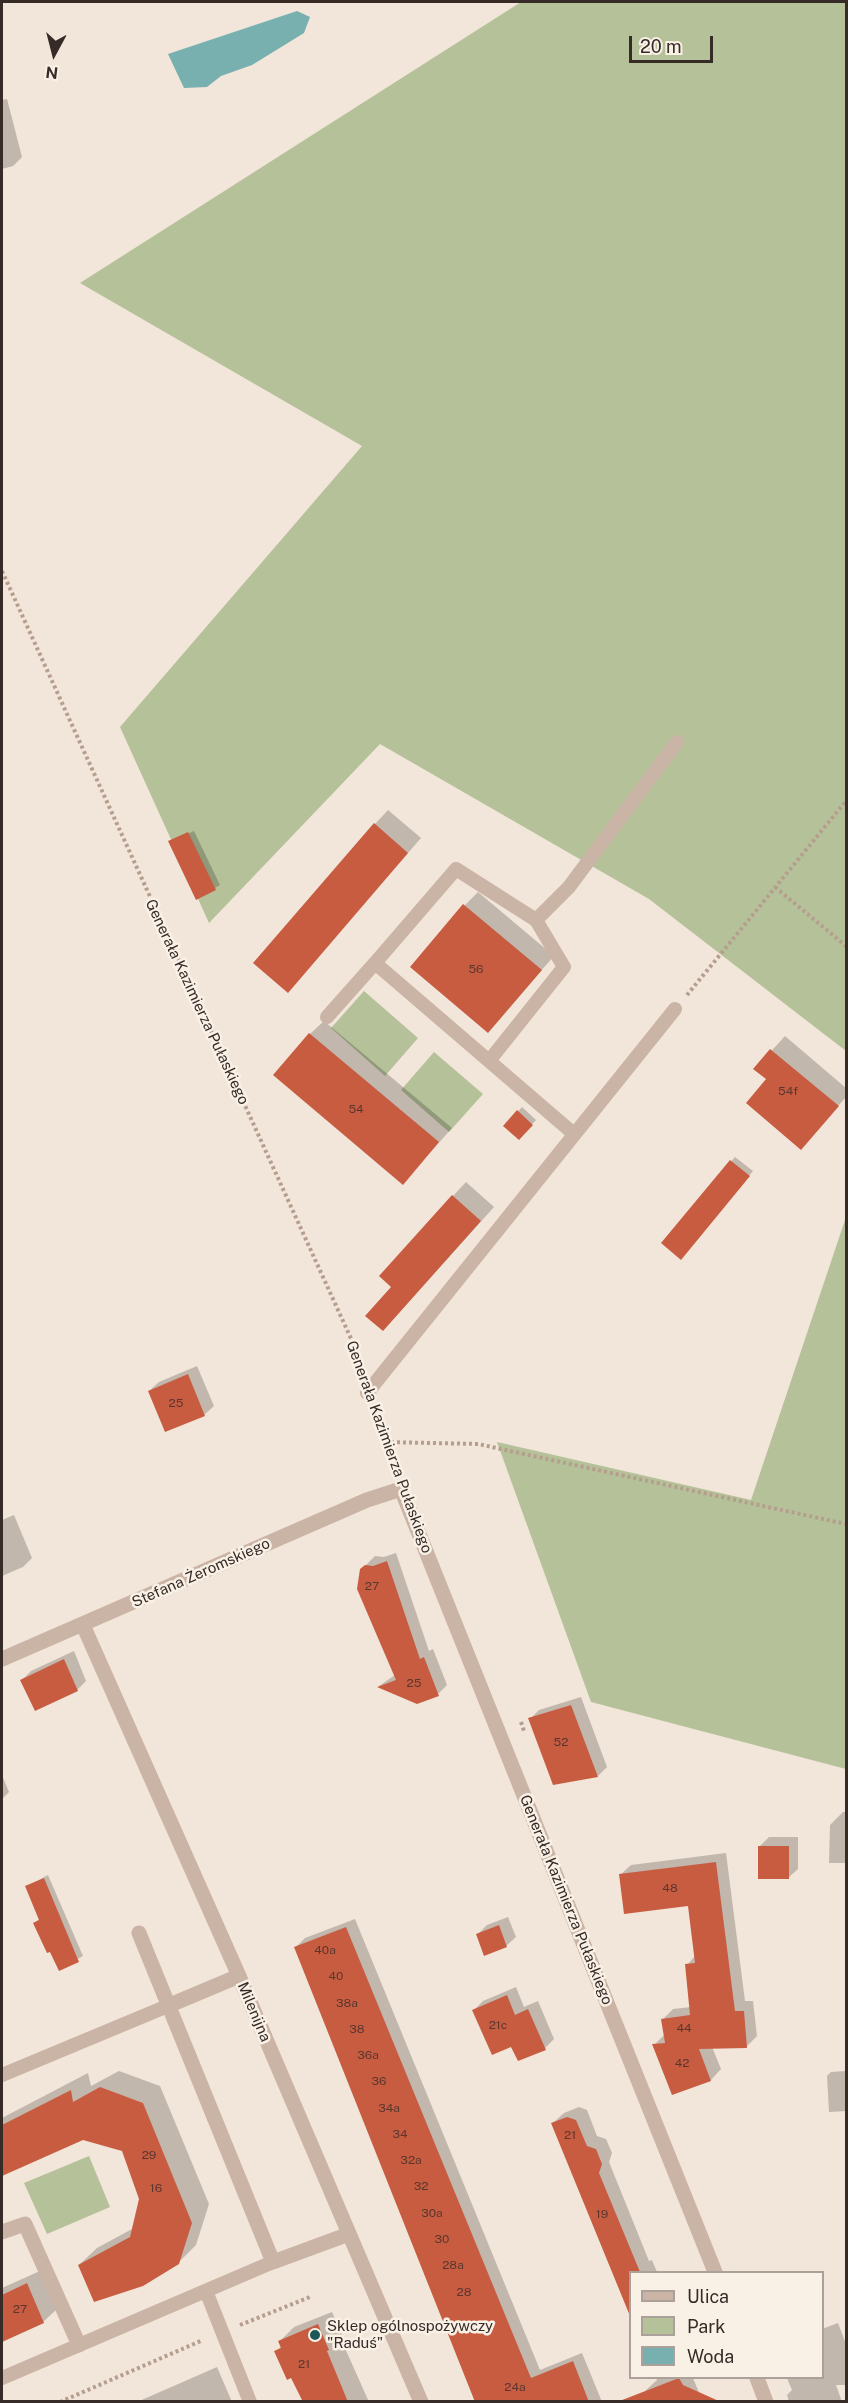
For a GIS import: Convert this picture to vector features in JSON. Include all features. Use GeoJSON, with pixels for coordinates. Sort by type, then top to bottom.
{"type":"FeatureCollection","features":[{"type":"Feature","properties":{"kind":"street","name":"Stefana Żeromskiego"},"geometry":{"type":"LineString","coordinates":[[2,1659],[367,1500],[401,1489]]}},
{"type":"Feature","properties":{"kind":"street","name":"Generała Kazimierza Pułaskiego"},"geometry":{"type":"LineString","coordinates":[[401,1489],[715,2271]]}},
{"type":"Feature","properties":{"kind":"street","name":"Milenijna"},"geometry":{"type":"LineString","coordinates":[[83,1624],[239,1976],[421,2402]]}},
{"type":"Feature","properties":{"kind":"street"},"geometry":{"type":"LineString","coordinates":[[139,1933],[273,2262],[349,2234]]}},
{"type":"Feature","properties":{"kind":"street"},"geometry":{"type":"LineString","coordinates":[[170,2005],[239,1976]]}},
{"type":"Feature","properties":{"kind":"street"},"geometry":{"type":"LineString","coordinates":[[2,2232],[25,2223],[79,2345]]}},
{"type":"Feature","properties":{"kind":"street"},"geometry":{"type":"LineString","coordinates":[[757,2379],[766,2402]]}},
{"type":"Feature","properties":{"kind":"lane"},"geometry":{"type":"LineString","coordinates":[[536,920],[569,886],[677,742]]}},
{"type":"Feature","properties":{"kind":"lane"},"geometry":{"type":"LineString","coordinates":[[327,1017],[456,869],[536,920],[564,968],[489,1061]]}},
{"type":"Feature","properties":{"kind":"lane"},"geometry":{"type":"LineString","coordinates":[[375,963],[574,1134]]}},
{"type":"Feature","properties":{"kind":"lane"},"geometry":{"type":"LineString","coordinates":[[367,1393],[675,1009]]}},
{"type":"Feature","properties":{"kind":"lane"},"geometry":{"type":"LineString","coordinates":[[2,2076],[170,2005]]}},
{"type":"Feature","properties":{"kind":"lane"},"geometry":{"type":"LineString","coordinates":[[2,2378],[273,2262]]}},
{"type":"Feature","properties":{"kind":"lane"},"geometry":{"type":"LineString","coordinates":[[206,2291],[250,2402]]}},
{"type":"Feature","properties":{"kind":"path","name":"Generała Kazimierza Pułaskiego"},"geometry":{"type":"LineString","coordinates":[[2,571],[362,1364],[367,1393],[401,1489]]}},
{"type":"Feature","properties":{"kind":"path"},"geometry":{"type":"LineString","coordinates":[[675,1009],[846,801]]}},
{"type":"Feature","properties":{"kind":"path"},"geometry":{"type":"LineString","coordinates":[[775,887],[846,946]]}},
{"type":"Feature","properties":{"kind":"path"},"geometry":{"type":"LineString","coordinates":[[385,1442],[478,1444],[846,1524]]}},
{"type":"Feature","properties":{"kind":"path"},"geometry":{"type":"LineString","coordinates":[[60,2402],[310,2297]]}},
{"type":"Feature","properties":{"kind":"green space"},"geometry":{"type":"Polygon","coordinates":[[[521,2],[846,2],[846,1051],[649,899],[380,744],[209,923],[120,727],[362,446],[80,283],[521,2]]]}},
{"type":"Feature","properties":{"kind":"green space"},"geometry":{"type":"Polygon","coordinates":[[[364,991],[418,1038],[385,1076],[331,1028],[364,991]]]}},
{"type":"Feature","properties":{"kind":"green space"},"geometry":{"type":"Polygon","coordinates":[[[434,1052],[483,1094],[449,1132],[401,1090],[434,1052]]]}},
{"type":"Feature","properties":{"kind":"green space"},"geometry":{"type":"Polygon","coordinates":[[[846,1217],[846,1769],[591,1702],[497,1442],[751,1500],[846,1217]]]}},
{"type":"Feature","properties":{"kind":"green space"},"geometry":{"type":"Polygon","coordinates":[[[89,2156],[110,2207],[47,2234],[24,2183],[89,2156]]]}},
{"type":"Feature","properties":{"kind":"water"},"geometry":{"type":"Polygon","coordinates":[[[297,11],[310,17],[304,33],[252,65],[221,76],[207,87],[184,88],[168,54],[297,11]]]}},
{"type":"Feature","properties":{"kind":"building"},"geometry":{"type":"Polygon","coordinates":[[[374,823],[408,853],[288,993],[253,963],[374,823]]]}},
{"type":"Feature","properties":{"kind":"building"},"geometry":{"type":"Polygon","coordinates":[[[188,832],[216,890],[196,900],[168,841],[188,832]]]}},
{"type":"Feature","properties":{"kind":"building"},"geometry":{"type":"Polygon","coordinates":[[[463,904],[542,970],[488,1033],[410,967],[463,904]]]}},
{"type":"Feature","properties":{"kind":"building"},"geometry":{"type":"Polygon","coordinates":[[[309,1033],[439,1142],[403,1185],[273,1075],[309,1033]]]}},
{"type":"Feature","properties":{"kind":"building"},"geometry":{"type":"Polygon","coordinates":[[[770,1049],[839,1106],[801,1150],[746,1103],[766,1079],[753,1069],[770,1049]]]}},
{"type":"Feature","properties":{"kind":"building"},"geometry":{"type":"Polygon","coordinates":[[[517,1110],[533,1125],[519,1140],[503,1126],[517,1110]]]}},
{"type":"Feature","properties":{"kind":"building"},"geometry":{"type":"Polygon","coordinates":[[[730,1160],[750,1176],[681,1260],[661,1243],[730,1160]]]}},
{"type":"Feature","properties":{"kind":"building"},"geometry":{"type":"Polygon","coordinates":[[[452,1195],[481,1221],[383,1331],[365,1316],[391,1287],[379,1276],[452,1195]]]}},
{"type":"Feature","properties":{"kind":"building"},"geometry":{"type":"Polygon","coordinates":[[[188,1374],[205,1416],[165,1432],[148,1391],[188,1374]]]}},
{"type":"Feature","properties":{"kind":"building"},"geometry":{"type":"Polygon","coordinates":[[[387,1561],[420,1659],[424,1657],[439,1696],[417,1704],[377,1687],[396,1680],[357,1589],[360,1569],[365,1565],[373,1566],[387,1561]]]}},
{"type":"Feature","properties":{"kind":"building"},"geometry":{"type":"Polygon","coordinates":[[[64,1659],[78,1691],[35,1711],[20,1680],[64,1659]]]}},
{"type":"Feature","properties":{"kind":"building"},"geometry":{"type":"Polygon","coordinates":[[[571,1705],[598,1777],[553,1785],[528,1718],[571,1705]]]}},
{"type":"Feature","properties":{"kind":"building"},"geometry":{"type":"Polygon","coordinates":[[[758,1846],[789,1846],[789,1879],[758,1879],[758,1846]]]}},
{"type":"Feature","properties":{"kind":"building"},"geometry":{"type":"Polygon","coordinates":[[[716,1862],[735,2011],[744,2011],[747,2048],[699,2049],[711,2081],[672,2095],[652,2044],[665,2043],[661,2019],[690,2015],[685,1964],[695,1963],[688,1906],[624,1914],[619,1874],[716,1862]]]}},
{"type":"Feature","properties":{"kind":"building"},"geometry":{"type":"Polygon","coordinates":[[[44,1878],[79,1962],[59,1971],[50,1952],[47,1953],[33,1923],[39,1920],[25,1886],[44,1878]]]}},
{"type":"Feature","properties":{"kind":"building"},"geometry":{"type":"Polygon","coordinates":[[[499,1925],[507,1947],[484,1956],[476,1934],[499,1925]]]}},
{"type":"Feature","properties":{"kind":"building"},"geometry":{"type":"Polygon","coordinates":[[[346,1927],[531,2378],[573,2361],[589,2402],[475,2402],[294,1947],[346,1927]]]}},
{"type":"Feature","properties":{"kind":"building"},"geometry":{"type":"Polygon","coordinates":[[[507,1995],[515,2015],[528,2009],[546,2050],[518,2061],[511,2047],[492,2055],[472,2010],[507,1995]]]}},
{"type":"Feature","properties":{"kind":"building"},"geometry":{"type":"Polygon","coordinates":[[[100,2087],[143,2103],[192,2223],[179,2264],[143,2286],[94,2302],[78,2265],[130,2237],[139,2199],[122,2151],[83,2140],[2,2176],[2,2125],[71,2090],[73,2102],[100,2087]]]}},
{"type":"Feature","properties":{"kind":"building"},"geometry":{"type":"Polygon","coordinates":[[[567,2117],[576,2120],[587,2146],[596,2149],[602,2164],[599,2173],[640,2271],[629,2271],[629,2314],[551,2123],[567,2117]]]}},
{"type":"Feature","properties":{"kind":"building"},"geometry":{"type":"Polygon","coordinates":[[[27,2283],[44,2323],[2,2342],[2,2295],[27,2283]]]}},
{"type":"Feature","properties":{"kind":"building"},"geometry":{"type":"Polygon","coordinates":[[[318,2324],[348,2402],[303,2402],[291,2378],[287,2380],[274,2351],[281,2348],[278,2341],[318,2324]]]}},
{"type":"Feature","properties":{"kind":"building"},"geometry":{"type":"Polygon","coordinates":[[[680,2379],[683,2385],[721,2402],[617,2402],[680,2379]]]}},
{"type":"Feature","properties":{"kind":"place","name":"Sklep ogólnospożywczy \"Raduś\""},"geometry":{"type":"Point","coordinates":[315,2335]}}]}
